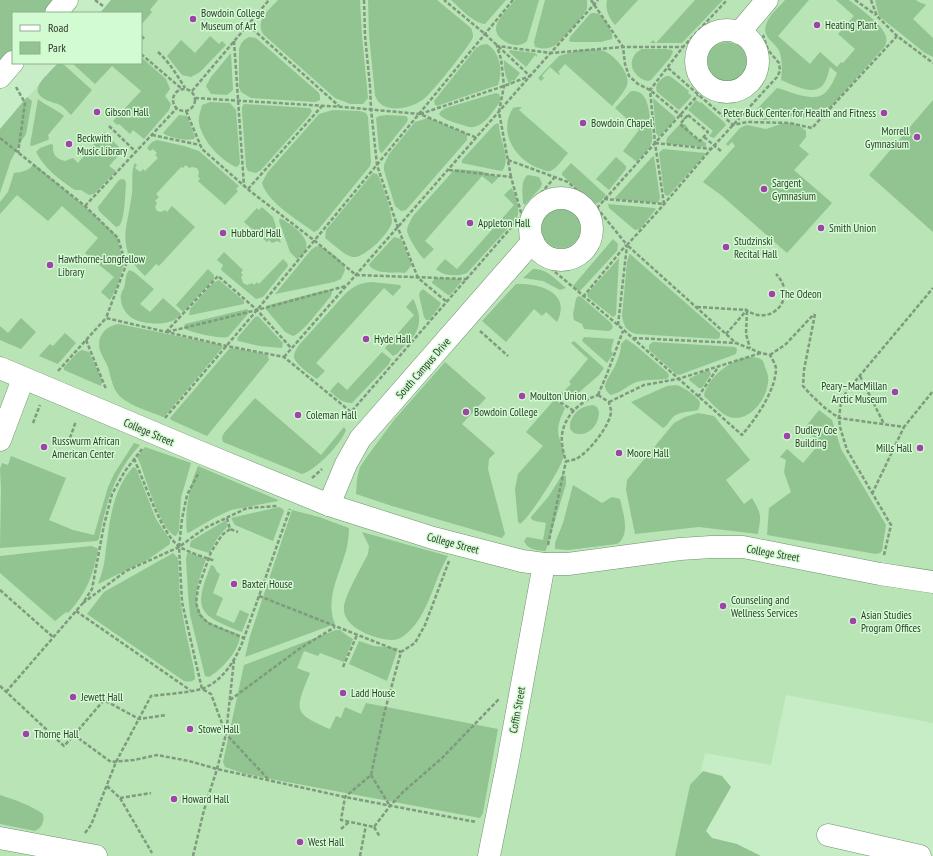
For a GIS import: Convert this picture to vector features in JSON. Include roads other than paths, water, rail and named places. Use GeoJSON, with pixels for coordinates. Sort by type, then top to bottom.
{"type":"FeatureCollection","features":[{"type":"Feature","properties":{"kind":"street"},"geometry":{"type":"LineString","coordinates":[[57,12],[67,0]]}},
{"type":"Feature","properties":{"kind":"street"},"geometry":{"type":"LineString","coordinates":[[739,33],[767,0]]}},
{"type":"Feature","properties":{"kind":"street","name":"South Campus Drive"},"geometry":{"type":"LineString","coordinates":[[329,505],[346,464],[360,439],[534,251]]}},
{"type":"Feature","properties":{"kind":"street","name":"College Street"},"geometry":{"type":"LineString","coordinates":[[0,368],[23,379],[329,505],[433,538],[522,561],[544,564],[568,564],[680,549],[743,547],[880,574],[933,582]]}},
{"type":"Feature","properties":{"kind":"street"},"geometry":{"type":"LineString","coordinates":[[0,440],[23,379]]}},
{"type":"Feature","properties":{"kind":"street","name":"Coffin Street"},"geometry":{"type":"LineString","coordinates":[[489,856],[544,564]]}},
{"type":"Feature","properties":{"kind":"street"},"geometry":{"type":"LineString","coordinates":[[828,835],[920,856]]}},
{"type":"Feature","properties":{"kind":"street"},"geometry":{"type":"LineString","coordinates":[[0,838],[96,856]]}},
{"type":"Feature","properties":{"kind":"place","name":"Bowdoin College Museum of Art"},"geometry":{"type":"Point","coordinates":[193,19]}},
{"type":"Feature","properties":{"kind":"place","name":"Heating Plant"},"geometry":{"type":"Point","coordinates":[817,25]}},
{"type":"Feature","properties":{"kind":"place","name":"Gibson Hall"},"geometry":{"type":"Point","coordinates":[97,112]}},
{"type":"Feature","properties":{"kind":"place","name":"Peter Buck Center for Health and Fitness"},"geometry":{"type":"Point","coordinates":[884,113]}},
{"type":"Feature","properties":{"kind":"place","name":"Bowdoin Chapel"},"geometry":{"type":"Point","coordinates":[583,123]}},
{"type":"Feature","properties":{"kind":"place","name":"Morrell Gymnasium"},"geometry":{"type":"Point","coordinates":[917,137]}},
{"type":"Feature","properties":{"kind":"place","name":"Beckwith Music Library"},"geometry":{"type":"Point","coordinates":[69,144]}},
{"type":"Feature","properties":{"kind":"place","name":"Sargent Gymnasium"},"geometry":{"type":"Point","coordinates":[764,189]}},
{"type":"Feature","properties":{"kind":"place","name":"Appleton Hall"},"geometry":{"type":"Point","coordinates":[470,223]}},
{"type":"Feature","properties":{"kind":"place","name":"Smith Union"},"geometry":{"type":"Point","coordinates":[821,228]}},
{"type":"Feature","properties":{"kind":"place","name":"Hubbard Hall"},"geometry":{"type":"Point","coordinates":[223,233]}},
{"type":"Feature","properties":{"kind":"place","name":"Studzinski Recital Hall"},"geometry":{"type":"Point","coordinates":[726,247]}},
{"type":"Feature","properties":{"kind":"place","name":"Hawthorne-Longfellow Library"},"geometry":{"type":"Point","coordinates":[50,265]}},
{"type":"Feature","properties":{"kind":"place","name":"The Odeon"},"geometry":{"type":"Point","coordinates":[772,294]}},
{"type":"Feature","properties":{"kind":"place","name":"Hyde Hall"},"geometry":{"type":"Point","coordinates":[366,339]}},
{"type":"Feature","properties":{"kind":"place","name":"Peary–MacMillan Arctic Museum"},"geometry":{"type":"Point","coordinates":[895,392]}},
{"type":"Feature","properties":{"kind":"place","name":"Moulton Union"},"geometry":{"type":"Point","coordinates":[522,396]}},
{"type":"Feature","properties":{"kind":"place","name":"Bowdoin College"},"geometry":{"type":"Point","coordinates":[466,412]}},
{"type":"Feature","properties":{"kind":"place","name":"Coleman Hall"},"geometry":{"type":"Point","coordinates":[298,415]}},
{"type":"Feature","properties":{"kind":"place","name":"Dudley Coe Building"},"geometry":{"type":"Point","coordinates":[787,436]}},
{"type":"Feature","properties":{"kind":"place","name":"Russwurm African American Center"},"geometry":{"type":"Point","coordinates":[44,447]}},
{"type":"Feature","properties":{"kind":"place","name":"Mills Hall"},"geometry":{"type":"Point","coordinates":[920,448]}},
{"type":"Feature","properties":{"kind":"place","name":"Moore Hall"},"geometry":{"type":"Point","coordinates":[619,453]}},
{"type":"Feature","properties":{"kind":"place","name":"Baxter House"},"geometry":{"type":"Point","coordinates":[234,584]}},
{"type":"Feature","properties":{"kind":"place","name":"Counseling and Wellness Services"},"geometry":{"type":"Point","coordinates":[723,606]}},
{"type":"Feature","properties":{"kind":"place","name":"Asian Studies Program Offices"},"geometry":{"type":"Point","coordinates":[853,621]}},
{"type":"Feature","properties":{"kind":"place","name":"Ladd House"},"geometry":{"type":"Point","coordinates":[343,693]}},
{"type":"Feature","properties":{"kind":"place","name":"Jewett Hall"},"geometry":{"type":"Point","coordinates":[73,697]}},
{"type":"Feature","properties":{"kind":"place","name":"Stowe Hall"},"geometry":{"type":"Point","coordinates":[190,729]}},
{"type":"Feature","properties":{"kind":"place","name":"Thorne Hall"},"geometry":{"type":"Point","coordinates":[26,734]}},
{"type":"Feature","properties":{"kind":"place","name":"Howard Hall"},"geometry":{"type":"Point","coordinates":[174,799]}},
{"type":"Feature","properties":{"kind":"place","name":"West Hall"},"geometry":{"type":"Point","coordinates":[300,842]}}]}
